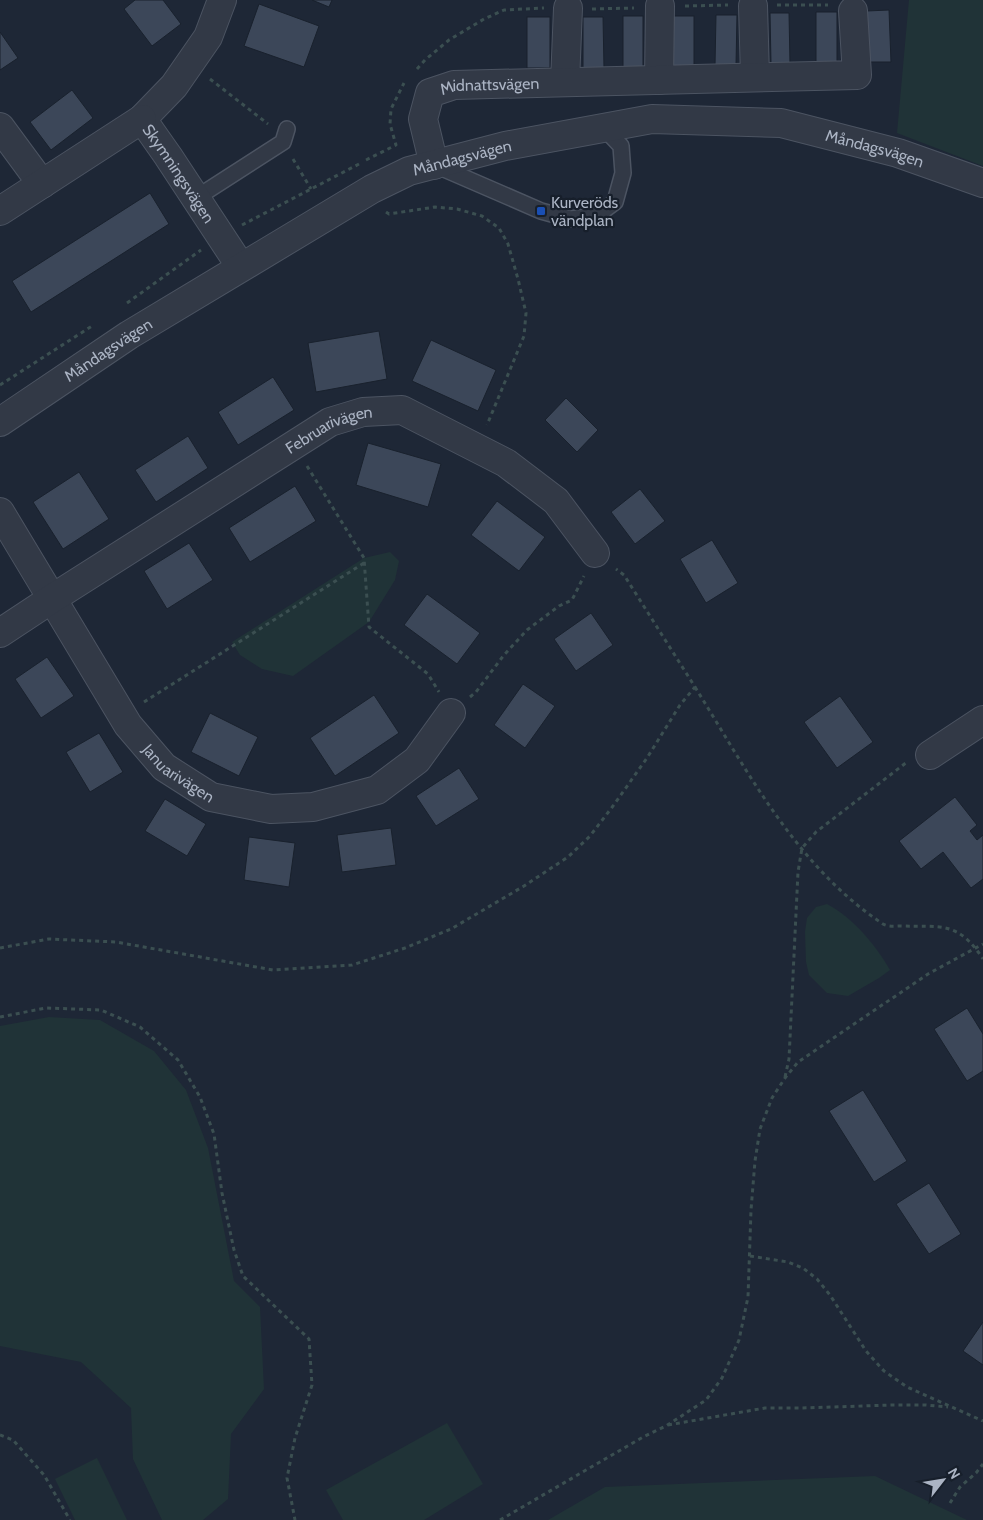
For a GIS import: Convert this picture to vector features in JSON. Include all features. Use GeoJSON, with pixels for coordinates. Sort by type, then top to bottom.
{"type":"FeatureCollection","features":[{"type":"Feature","properties":{"kind":"street","name":"Skymningsvägen"},"geometry":{"type":"LineString","coordinates":[[218,3],[208,37],[174,86],[142,119],[241,267]]}},
{"type":"Feature","properties":{"kind":"street"},"geometry":{"type":"LineString","coordinates":[[659,80],[660,6]]}},
{"type":"Feature","properties":{"kind":"street"},"geometry":{"type":"LineString","coordinates":[[753,6],[755,77]]}},
{"type":"Feature","properties":{"kind":"street"},"geometry":{"type":"LineString","coordinates":[[565,82],[568,8]]}},
{"type":"Feature","properties":{"kind":"street","name":"Midnattsvägen"},"geometry":{"type":"LineString","coordinates":[[434,165],[423,119],[430,93],[454,85],[857,75],[853,11]]}},
{"type":"Feature","properties":{"kind":"street"},"geometry":{"type":"LineString","coordinates":[[0,211],[142,119]]}},
{"type":"Feature","properties":{"kind":"street","name":"Måndagsvägen"},"geometry":{"type":"LineString","coordinates":[[0,422],[129,335],[372,189],[409,171],[506,146],[652,119],[781,123],[898,153],[983,184]]}},
{"type":"Feature","properties":{"kind":"street"},"geometry":{"type":"LineString","coordinates":[[0,127],[42,184]]}},
{"type":"Feature","properties":{"kind":"street","name":"Februarivägen"},"geometry":{"type":"LineString","coordinates":[[0,633],[330,422],[363,412],[402,410],[506,463],[556,501],[596,553]]}},
{"type":"Feature","properties":{"kind":"street","name":"Januarivägen"},"geometry":{"type":"LineString","coordinates":[[0,512],[128,725],[164,767],[211,797],[271,809],[314,807],[378,790],[417,760],[451,712]]}},
{"type":"Feature","properties":{"kind":"street"},"geometry":{"type":"LineString","coordinates":[[930,755],[983,720]]}},
{"type":"Feature","properties":{"kind":"lane"},"geometry":{"type":"LineString","coordinates":[[434,165],[541,211],[570,219],[596,216],[615,202],[624,173],[621,146],[604,128]]}},
{"type":"Feature","properties":{"kind":"lane"},"geometry":{"type":"LineString","coordinates":[[196,198],[285,136]]}},
{"type":"Feature","properties":{"kind":"path"},"geometry":{"type":"LineString","coordinates":[[190,64],[285,136],[311,188]]}},
{"type":"Feature","properties":{"kind":"path"},"geometry":{"type":"LineString","coordinates":[[360,163],[382,210],[389,214],[435,207],[457,209],[482,216],[499,228],[508,244],[526,313],[524,336],[477,448]]}},
{"type":"Feature","properties":{"kind":"path"},"geometry":{"type":"LineString","coordinates":[[294,445],[364,558],[369,627],[428,674],[451,712],[476,692],[504,655],[527,630],[559,606],[572,600],[596,553],[624,575],[766,800],[791,836],[828,877],[885,925],[938,926],[955,930],[976,948],[983,959]]}},
{"type":"Feature","properties":{"kind":"path"},"geometry":{"type":"LineString","coordinates":[[122,715],[364,563]]}},
{"type":"Feature","properties":{"kind":"path"},"geometry":{"type":"LineString","coordinates":[[0,948],[49,939],[116,942],[273,970],[352,965],[405,948],[451,929],[524,886],[568,857],[590,836],[613,806],[647,758],[680,705],[695,687]]}},
{"type":"Feature","properties":{"kind":"path"},"geometry":{"type":"LineString","coordinates":[[785,1078],[789,1059],[798,872],[802,848],[816,832],[906,762],[930,755]]}},
{"type":"Feature","properties":{"kind":"path"},"geometry":{"type":"LineString","coordinates":[[500,1520],[643,1437],[666,1426],[706,1400],[722,1378],[739,1340],[748,1297],[754,1171],[760,1130],[772,1098],[798,1062],[928,974],[983,944]]}},
{"type":"Feature","properties":{"kind":"path"},"geometry":{"type":"LineString","coordinates":[[0,1017],[46,1008],[101,1010],[140,1027],[178,1060],[200,1096],[214,1134],[222,1193],[234,1250],[243,1276],[309,1339],[312,1385],[295,1438],[287,1478],[295,1520]]}},
{"type":"Feature","properties":{"kind":"path"},"geometry":{"type":"LineString","coordinates":[[750,1256],[788,1262],[803,1268],[818,1279],[866,1351],[884,1371],[907,1386],[983,1420]]}},
{"type":"Feature","properties":{"kind":"path"},"geometry":{"type":"LineString","coordinates":[[666,1426],[765,1408],[926,1405],[953,1408]]}},
{"type":"Feature","properties":{"kind":"path"},"geometry":{"type":"LineString","coordinates":[[0,1435],[12,1440],[44,1475],[70,1520]]}},
{"type":"Feature","properties":{"kind":"path"},"geometry":{"type":"LineString","coordinates":[[950,1503],[960,1487],[983,1464]]}},
{"type":"Feature","properties":{"kind":"green space"},"geometry":{"type":"Polygon","coordinates":[[[909,0],[983,0],[983,166],[897,133],[909,0]]]}},
{"type":"Feature","properties":{"kind":"green space"},"geometry":{"type":"Polygon","coordinates":[[[390,552],[399,561],[395,580],[369,622],[293,676],[262,669],[240,655],[232,642],[364,558],[390,552]]]}},
{"type":"Feature","properties":{"kind":"green space"},"geometry":{"type":"Polygon","coordinates":[[[827,904],[863,932],[890,970],[848,996],[827,993],[809,975],[806,962],[805,932],[807,918],[816,907],[827,904]]]}},
{"type":"Feature","properties":{"kind":"green space"},"geometry":{"type":"Polygon","coordinates":[[[49,1017],[100,1020],[154,1051],[186,1090],[208,1148],[234,1281],[260,1307],[264,1389],[231,1434],[228,1499],[203,1520],[162,1520],[133,1459],[131,1408],[81,1362],[0,1346],[0,1026],[49,1017]]]}},
{"type":"Feature","properties":{"kind":"green space"},"geometry":{"type":"Polygon","coordinates":[[[447,1423],[483,1484],[424,1520],[343,1520],[326,1490],[447,1423]]]}},
{"type":"Feature","properties":{"kind":"green space"},"geometry":{"type":"Polygon","coordinates":[[[97,1458],[127,1520],[75,1520],[55,1479],[97,1458]]]}},
{"type":"Feature","properties":{"kind":"green space"},"geometry":{"type":"Polygon","coordinates":[[[875,1476],[967,1520],[548,1520],[605,1487],[875,1476]]]}},
{"type":"Feature","properties":{"kind":"building"},"geometry":{"type":"Polygon","coordinates":[[[135,0],[163,0],[181,24],[152,46],[124,9],[135,0]]]}},
{"type":"Feature","properties":{"kind":"building"},"geometry":{"type":"Polygon","coordinates":[[[312,0],[332,0],[329,7],[312,0]]]}},
{"type":"Feature","properties":{"kind":"building"},"geometry":{"type":"Polygon","coordinates":[[[259,4],[319,26],[304,67],[244,46],[259,4]]]}},
{"type":"Feature","properties":{"kind":"building"},"geometry":{"type":"Polygon","coordinates":[[[889,10],[891,62],[868,62],[867,11],[889,10]]]}},
{"type":"Feature","properties":{"kind":"building"},"geometry":{"type":"Polygon","coordinates":[[[816,12],[837,12],[837,64],[816,63],[816,12]]]}},
{"type":"Feature","properties":{"kind":"building"},"geometry":{"type":"Polygon","coordinates":[[[770,13],[789,13],[790,64],[771,64],[770,13]]]}},
{"type":"Feature","properties":{"kind":"building"},"geometry":{"type":"Polygon","coordinates":[[[716,15],[737,15],[736,65],[715,65],[716,15]]]}},
{"type":"Feature","properties":{"kind":"building"},"geometry":{"type":"Polygon","coordinates":[[[623,16],[643,16],[643,68],[623,68],[623,16]]]}},
{"type":"Feature","properties":{"kind":"building"},"geometry":{"type":"Polygon","coordinates":[[[673,16],[694,16],[694,66],[673,66],[673,16]]]}},
{"type":"Feature","properties":{"kind":"building"},"geometry":{"type":"Polygon","coordinates":[[[527,17],[550,17],[550,68],[527,68],[527,17]]]}},
{"type":"Feature","properties":{"kind":"building"},"geometry":{"type":"Polygon","coordinates":[[[583,17],[603,17],[604,68],[583,69],[583,17]]]}},
{"type":"Feature","properties":{"kind":"building"},"geometry":{"type":"Polygon","coordinates":[[[0,32],[18,58],[0,70],[0,32]]]}},
{"type":"Feature","properties":{"kind":"building"},"geometry":{"type":"Polygon","coordinates":[[[72,90],[93,118],[51,150],[30,122],[72,90]]]}},
{"type":"Feature","properties":{"kind":"building"},"geometry":{"type":"Polygon","coordinates":[[[150,193],[169,224],[31,312],[12,281],[150,193]]]}},
{"type":"Feature","properties":{"kind":"building"},"geometry":{"type":"Polygon","coordinates":[[[379,331],[387,379],[316,392],[308,343],[379,331]]]}},
{"type":"Feature","properties":{"kind":"building"},"geometry":{"type":"Polygon","coordinates":[[[431,340],[496,370],[478,411],[412,381],[431,340]]]}},
{"type":"Feature","properties":{"kind":"building"},"geometry":{"type":"Polygon","coordinates":[[[273,377],[294,410],[238,445],[218,412],[273,377]]]}},
{"type":"Feature","properties":{"kind":"building"},"geometry":{"type":"Polygon","coordinates":[[[566,398],[598,430],[577,452],[545,420],[566,398]]]}},
{"type":"Feature","properties":{"kind":"building"},"geometry":{"type":"Polygon","coordinates":[[[188,436],[208,468],[156,502],[135,470],[188,436]]]}},
{"type":"Feature","properties":{"kind":"building"},"geometry":{"type":"Polygon","coordinates":[[[368,443],[441,464],[428,507],[356,485],[368,443]]]}},
{"type":"Feature","properties":{"kind":"building"},"geometry":{"type":"Polygon","coordinates":[[[79,472],[109,519],[63,549],[33,502],[79,472]]]}},
{"type":"Feature","properties":{"kind":"building"},"geometry":{"type":"Polygon","coordinates":[[[295,486],[316,521],[250,562],[229,528],[295,486]]]}},
{"type":"Feature","properties":{"kind":"building"},"geometry":{"type":"Polygon","coordinates":[[[640,489],[665,521],[635,544],[611,512],[640,489]]]}},
{"type":"Feature","properties":{"kind":"building"},"geometry":{"type":"Polygon","coordinates":[[[497,501],[545,537],[519,571],[471,535],[497,501]]]}},
{"type":"Feature","properties":{"kind":"building"},"geometry":{"type":"Polygon","coordinates":[[[712,540],[738,583],[706,603],[680,559],[712,540]]]}},
{"type":"Feature","properties":{"kind":"building"},"geometry":{"type":"Polygon","coordinates":[[[189,543],[213,580],[167,609],[144,571],[189,543]]]}},
{"type":"Feature","properties":{"kind":"building"},"geometry":{"type":"Polygon","coordinates":[[[427,594],[480,633],[457,664],[404,625],[427,594]]]}},
{"type":"Feature","properties":{"kind":"building"},"geometry":{"type":"Polygon","coordinates":[[[591,613],[613,645],[576,671],[554,639],[591,613]]]}},
{"type":"Feature","properties":{"kind":"building"},"geometry":{"type":"Polygon","coordinates":[[[47,657],[74,696],[41,718],[15,679],[47,657]]]}},
{"type":"Feature","properties":{"kind":"building"},"geometry":{"type":"Polygon","coordinates":[[[523,684],[555,706],[525,748],[494,725],[523,684]]]}},
{"type":"Feature","properties":{"kind":"building"},"geometry":{"type":"Polygon","coordinates":[[[374,695],[399,733],[335,776],[310,738],[374,695]]]}},
{"type":"Feature","properties":{"kind":"building"},"geometry":{"type":"Polygon","coordinates":[[[840,696],[873,742],[837,768],[804,722],[840,696]]]}},
{"type":"Feature","properties":{"kind":"building"},"geometry":{"type":"Polygon","coordinates":[[[210,713],[258,737],[239,776],[191,752],[210,713]]]}},
{"type":"Feature","properties":{"kind":"building"},"geometry":{"type":"Polygon","coordinates":[[[99,733],[123,772],[90,792],[66,752],[99,733]]]}},
{"type":"Feature","properties":{"kind":"building"},"geometry":{"type":"Polygon","coordinates":[[[459,768],[479,799],[436,826],[416,796],[459,768]]]}},
{"type":"Feature","properties":{"kind":"building"},"geometry":{"type":"Polygon","coordinates":[[[955,797],[977,825],[970,831],[977,840],[983,835],[983,879],[971,888],[943,852],[921,869],[899,841],[955,797]]]}},
{"type":"Feature","properties":{"kind":"building"},"geometry":{"type":"Polygon","coordinates":[[[165,799],[206,824],[187,856],[145,831],[165,799]]]}},
{"type":"Feature","properties":{"kind":"building"},"geometry":{"type":"Polygon","coordinates":[[[391,828],[396,865],[342,872],[337,835],[391,828]]]}},
{"type":"Feature","properties":{"kind":"building"},"geometry":{"type":"Polygon","coordinates":[[[249,837],[295,843],[289,887],[244,880],[249,837]]]}},
{"type":"Feature","properties":{"kind":"building"},"geometry":{"type":"Polygon","coordinates":[[[967,1008],[983,1034],[983,1071],[967,1081],[934,1029],[967,1008]]]}},
{"type":"Feature","properties":{"kind":"building"},"geometry":{"type":"Polygon","coordinates":[[[863,1090],[907,1161],[874,1182],[829,1111],[863,1090]]]}},
{"type":"Feature","properties":{"kind":"building"},"geometry":{"type":"Polygon","coordinates":[[[929,1183],[961,1234],[929,1254],[896,1204],[929,1183]]]}},
{"type":"Feature","properties":{"kind":"building"},"geometry":{"type":"Polygon","coordinates":[[[983,1322],[983,1365],[963,1351],[983,1322]]]}},
{"type":"Feature","properties":{"kind":"place","name":"Kurveröds vändplan"},"geometry":{"type":"Point","coordinates":[541,211]}}]}
